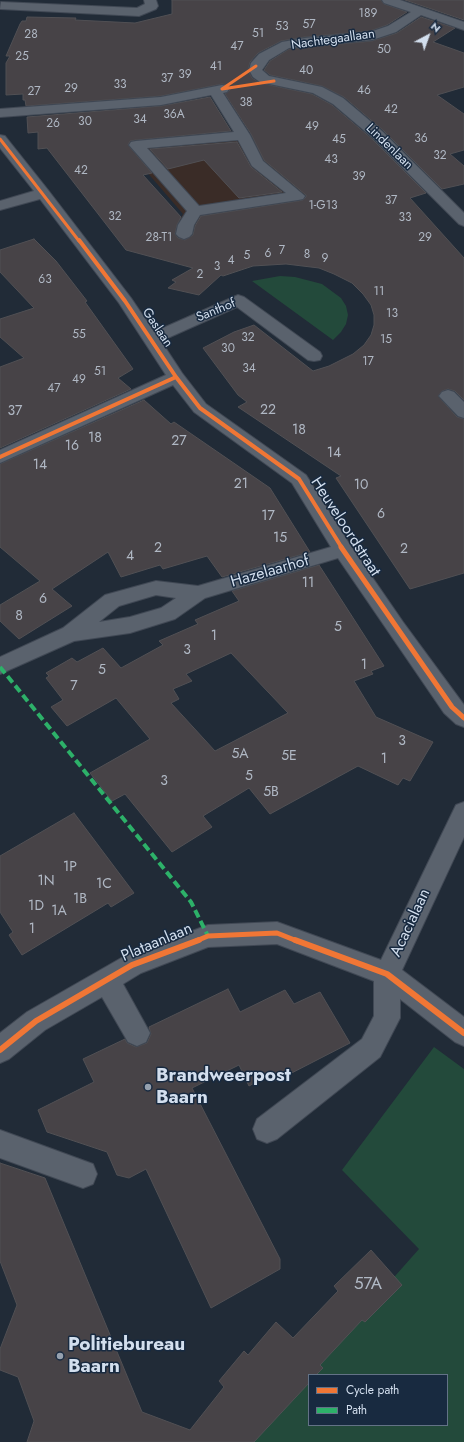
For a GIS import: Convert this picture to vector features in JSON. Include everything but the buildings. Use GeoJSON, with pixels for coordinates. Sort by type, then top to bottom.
{"type":"FeatureCollection","features":[{"type":"Feature","properties":{"kind":"street"},"geometry":{"type":"LineString","coordinates":[[2,5],[139,12],[152,6],[150,0]]}},
{"type":"Feature","properties":{"kind":"street"},"geometry":{"type":"LineString","coordinates":[[388,0],[464,26]]}},
{"type":"Feature","properties":{"kind":"street","name":"Nachtegaallaan"},"geometry":{"type":"LineString","coordinates":[[304,86],[265,78],[258,74],[255,70],[256,66],[264,57],[286,45],[372,36],[392,29],[420,11]]}},
{"type":"Feature","properties":{"kind":"street","name":"Lindenlaan"},"geometry":{"type":"LineString","coordinates":[[304,86],[328,95],[346,107],[378,135],[464,220]]}},
{"type":"Feature","properties":{"kind":"street"},"geometry":{"type":"LineString","coordinates":[[0,113],[161,101],[218,90],[257,163],[298,196],[195,211],[186,225],[184,234]]}},
{"type":"Feature","properties":{"kind":"street"},"geometry":{"type":"LineString","coordinates":[[195,211],[136,146],[243,135]]}},
{"type":"Feature","properties":{"kind":"street","name":"Gaslaan"},"geometry":{"type":"LineString","coordinates":[[0,139],[44,193],[124,300],[152,339],[176,377]]}},
{"type":"Feature","properties":{"kind":"street"},"geometry":{"type":"LineString","coordinates":[[0,206],[44,193]]}},
{"type":"Feature","properties":{"kind":"street","name":"Santhof"},"geometry":{"type":"LineString","coordinates":[[152,339],[238,300],[314,356]]}},
{"type":"Feature","properties":{"kind":"street"},"geometry":{"type":"LineString","coordinates":[[0,457],[176,377]]}},
{"type":"Feature","properties":{"kind":"street","name":"Heuveloordstraat"},"geometry":{"type":"LineString","coordinates":[[176,377],[200,408],[299,479],[343,550],[452,707],[464,718]]}},
{"type":"Feature","properties":{"kind":"street"},"geometry":{"type":"LineString","coordinates":[[448,396],[464,412]]}},
{"type":"Feature","properties":{"kind":"street","name":"Hazelaarhof"},"geometry":{"type":"LineString","coordinates":[[70,634],[130,625],[168,614],[198,593],[343,550]]}},
{"type":"Feature","properties":{"kind":"street","name":"Hazelaarhof"},"geometry":{"type":"LineString","coordinates":[[0,666],[70,634],[112,600],[156,588],[198,593]]}},
{"type":"Feature","properties":{"kind":"street","name":"Acacialaan"},"geometry":{"type":"LineString","coordinates":[[267,1129],[371,1048],[387,1018],[387,974],[464,812]]}},
{"type":"Feature","properties":{"kind":"street","name":"Plataanlaan"},"geometry":{"type":"LineString","coordinates":[[0,1050],[36,1021],[132,965],[208,936],[277,933],[387,974],[464,1033]]}},
{"type":"Feature","properties":{"kind":"street"},"geometry":{"type":"LineString","coordinates":[[106,980],[137,1033]]}},
{"type":"Feature","properties":{"kind":"street"},"geometry":{"type":"LineString","coordinates":[[0,1144],[83,1174]]}},
{"type":"Feature","properties":{"kind":"shaded area"},"geometry":{"type":"Polygon","coordinates":[[[247,130],[266,160],[327,201],[202,215],[206,225],[194,227],[178,223],[183,214],[121,142],[247,130]]]}},
{"type":"Feature","properties":{"kind":"green space"},"geometry":{"type":"Polygon","coordinates":[[[280,276],[295,277],[322,284],[341,298],[346,306],[348,315],[346,324],[333,340],[252,281],[280,276]]]}},
{"type":"Feature","properties":{"kind":"green space"},"geometry":{"type":"Polygon","coordinates":[[[434,1047],[464,1069],[464,1442],[248,1442],[308,1374],[308,1426],[448,1426],[448,1374],[308,1374],[419,1249],[342,1170],[434,1047]]]}},
{"type":"Feature","properties":{"kind":"marked path"},"geometry":{"type":"LineString","coordinates":[[0,667],[191,902],[208,936]]}},
{"type":"Feature","properties":{"kind":"cycle path"},"geometry":{"type":"LineString","coordinates":[[256,66],[222,89],[274,81]]}},
{"type":"Feature","properties":{"kind":"cycle path"},"geometry":{"type":"LineString","coordinates":[[0,139],[125,301],[176,377],[0,457]]}},
{"type":"Feature","properties":{"kind":"cycle path"},"geometry":{"type":"LineString","coordinates":[[176,377],[200,408],[299,479],[343,550],[396,628],[452,707],[464,718]]}},
{"type":"Feature","properties":{"kind":"cycle path"},"geometry":{"type":"LineString","coordinates":[[0,1050],[36,1021],[132,965],[208,936],[277,933],[387,974],[464,1033]]}},
{"type":"Feature","properties":{"kind":"place","name":"Brandweerpost Baarn"},"geometry":{"type":"Point","coordinates":[148,1087]}},
{"type":"Feature","properties":{"kind":"place","name":"Politiebureau Baarn"},"geometry":{"type":"Point","coordinates":[60,1356]}}]}
